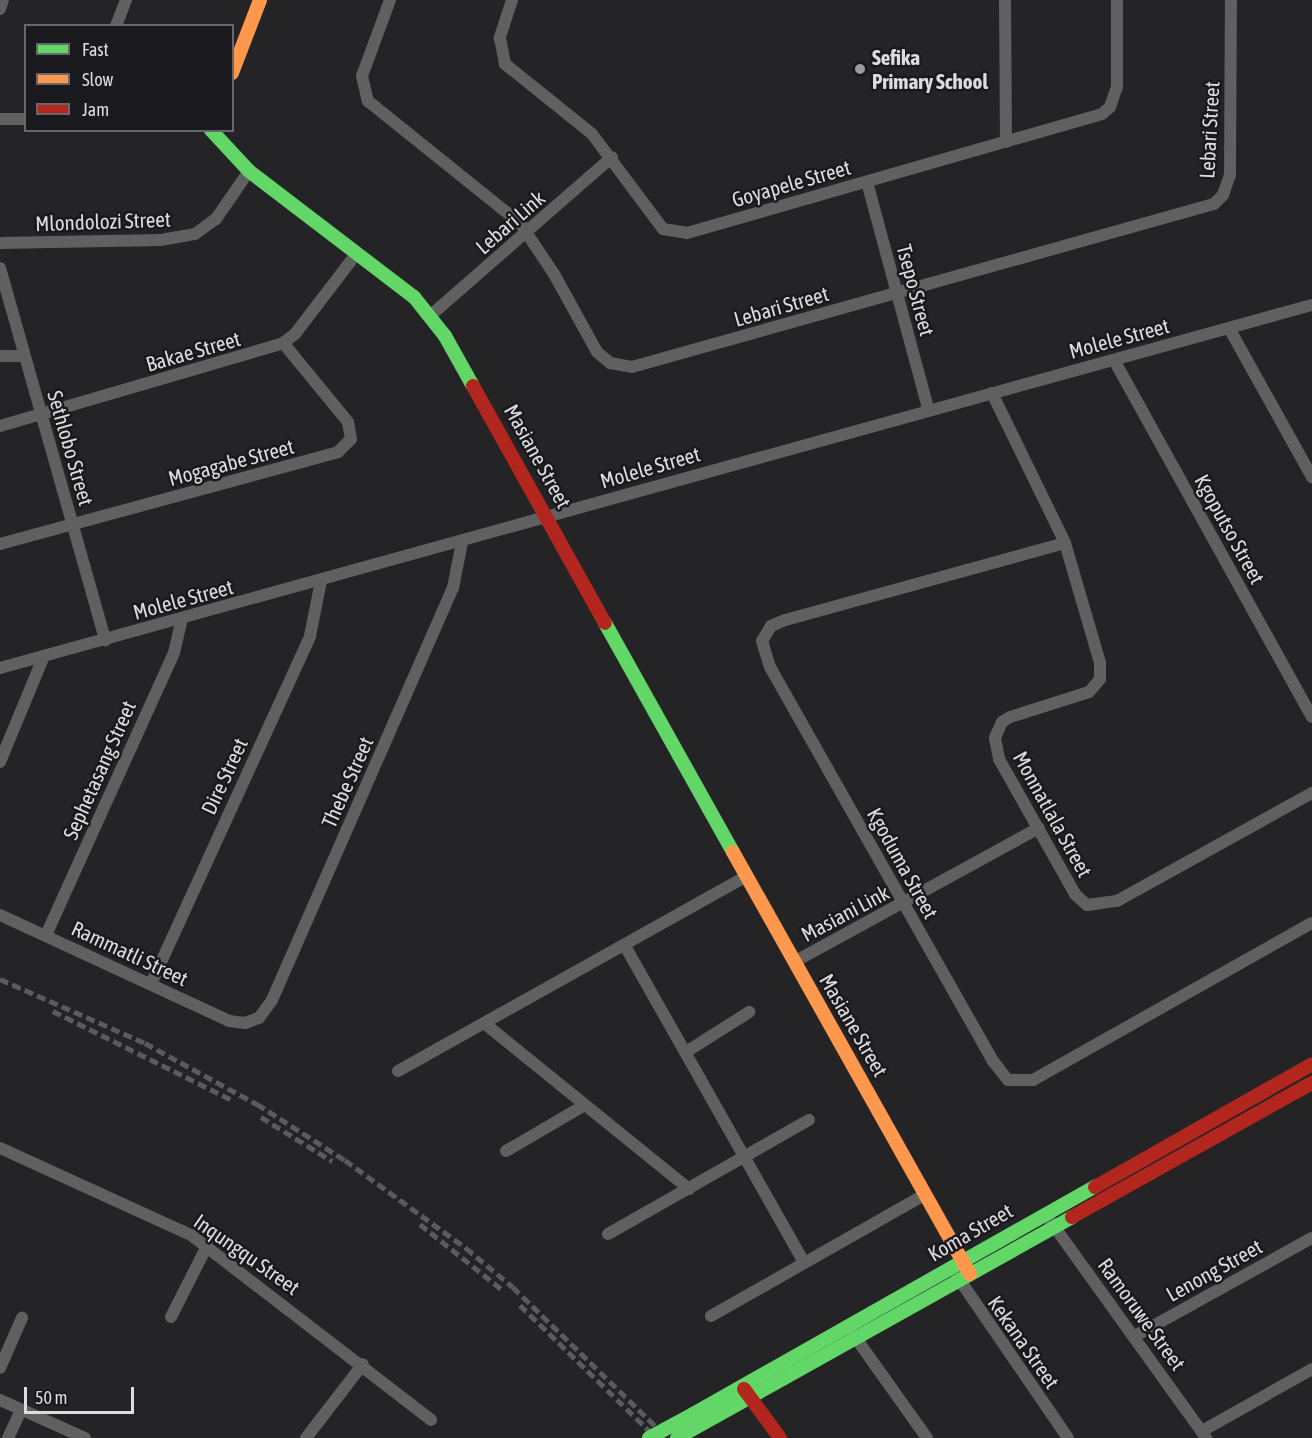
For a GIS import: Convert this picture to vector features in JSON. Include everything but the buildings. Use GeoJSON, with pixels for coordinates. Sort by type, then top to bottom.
{"type":"FeatureCollection","features":[{"type":"Feature","properties":{"kind":"street"},"geometry":{"type":"LineString","coordinates":[[0,9],[3,0]]}},
{"type":"Feature","properties":{"kind":"street"},"geometry":{"type":"LineString","coordinates":[[117,24],[126,0]]}},
{"type":"Feature","properties":{"kind":"street"},"geometry":{"type":"LineString","coordinates":[[234,68],[260,0]]}},
{"type":"Feature","properties":{"kind":"street","name":"Lebari Street"},"geometry":{"type":"LineString","coordinates":[[390,0],[362,76],[368,100],[503,207],[528,233],[597,352],[610,363],[622,366],[645,365],[1214,204],[1227,186],[1230,169],[1231,0]]}},
{"type":"Feature","properties":{"kind":"street","name":"Goyapele Street"},"geometry":{"type":"LineString","coordinates":[[512,0],[500,38],[505,64],[578,120],[612,157],[652,218],[673,233],[700,230],[1090,120],[1110,107],[1117,87],[1117,0]]}},
{"type":"Feature","properties":{"kind":"street"},"geometry":{"type":"LineString","coordinates":[[1005,0],[1006,142]]}},
{"type":"Feature","properties":{"kind":"street"},"geometry":{"type":"LineString","coordinates":[[0,119],[24,119]]}},
{"type":"Feature","properties":{"kind":"street","name":"Masiane Street"},"geometry":{"type":"LineString","coordinates":[[210,132],[249,171],[357,253],[431,315],[463,363],[794,962],[965,1258],[965,1277]]}},
{"type":"Feature","properties":{"kind":"street","name":"Lebari Link"},"geometry":{"type":"LineString","coordinates":[[431,315],[528,233],[612,157]]}},
{"type":"Feature","properties":{"kind":"street","name":"Mlondolozi Street"},"geometry":{"type":"LineString","coordinates":[[0,243],[161,240],[195,234],[216,219],[249,171]]}},
{"type":"Feature","properties":{"kind":"street","name":"Tsepo Street"},"geometry":{"type":"LineString","coordinates":[[867,182],[928,408]]}},
{"type":"Feature","properties":{"kind":"street","name":"Bakae Street"},"geometry":{"type":"LineString","coordinates":[[0,426],[283,343],[295,334],[357,253]]}},
{"type":"Feature","properties":{"kind":"street","name":"Sethlobo Street"},"geometry":{"type":"LineString","coordinates":[[0,268],[105,640]]}},
{"type":"Feature","properties":{"kind":"street","name":"Molele Street"},"geometry":{"type":"LineString","coordinates":[[0,668],[462,542],[928,408],[992,393],[1312,305]]}},
{"type":"Feature","properties":{"kind":"street"},"geometry":{"type":"LineString","coordinates":[[1230,328],[1312,477]]}},
{"type":"Feature","properties":{"kind":"street","name":"Mogagabe Street"},"geometry":{"type":"LineString","coordinates":[[0,544],[329,456],[346,446],[352,431],[348,422],[283,343]]}},
{"type":"Feature","properties":{"kind":"street"},"geometry":{"type":"LineString","coordinates":[[0,356],[24,356]]}},
{"type":"Feature","properties":{"kind":"street","name":"Kgoputso Street"},"geometry":{"type":"LineString","coordinates":[[1114,360],[1312,717]]}},
{"type":"Feature","properties":{"kind":"street","name":"Monnatlala Street"},"geometry":{"type":"LineString","coordinates":[[992,393],[1065,543],[1100,663],[1100,679],[1083,696],[1010,717],[1002,722],[995,738],[999,759],[1081,902],[1106,905],[1312,793]]}},
{"type":"Feature","properties":{"kind":"street","name":"Thebe Street"},"geometry":{"type":"LineString","coordinates":[[245,1023],[259,1018],[272,1000],[453,588],[462,542]]}},
{"type":"Feature","properties":{"kind":"street","name":"Kgoduma Street"},"geometry":{"type":"LineString","coordinates":[[1065,543],[785,620],[771,626],[764,637],[762,648],[770,667],[993,1062],[1002,1075],[1015,1082],[1043,1075],[1312,923]]}},
{"type":"Feature","properties":{"kind":"street","name":"Dire Street"},"geometry":{"type":"LineString","coordinates":[[151,984],[310,636],[321,581]]}},
{"type":"Feature","properties":{"kind":"street","name":"Sephetasang Street"},"geometry":{"type":"LineString","coordinates":[[46,935],[174,653],[182,619]]}},
{"type":"Feature","properties":{"kind":"street"},"geometry":{"type":"LineString","coordinates":[[0,762],[43,658]]}},
{"type":"Feature","properties":{"kind":"street","name":"Masiani Link"},"geometry":{"type":"LineString","coordinates":[[794,962],[904,904],[1039,828]]}},
{"type":"Feature","properties":{"kind":"street"},"geometry":{"type":"LineString","coordinates":[[398,1071],[747,876]]}},
{"type":"Feature","properties":{"kind":"street","name":"Rammatli Street"},"geometry":{"type":"LineString","coordinates":[[0,915],[212,1014],[245,1023]]}},
{"type":"Feature","properties":{"kind":"street"},"geometry":{"type":"LineString","coordinates":[[625,946],[804,1262]]}},
{"type":"Feature","properties":{"kind":"street"},"geometry":{"type":"LineString","coordinates":[[686,1052],[749,1012]]}},
{"type":"Feature","properties":{"kind":"street"},"geometry":{"type":"LineString","coordinates":[[484,1023],[583,1106],[689,1189]]}},
{"type":"Feature","properties":{"kind":"street","name":"Koma Street"},"geometry":{"type":"LineString","coordinates":[[677,1438],[697,1419],[742,1386],[1312,1064]]}},
{"type":"Feature","properties":{"kind":"street","name":"Koma Street"},"geometry":{"type":"LineString","coordinates":[[649,1438],[751,1397],[1312,1083]]}},
{"type":"Feature","properties":{"kind":"street"},"geometry":{"type":"LineString","coordinates":[[506,1151],[583,1106]]}},
{"type":"Feature","properties":{"kind":"street"},"geometry":{"type":"LineString","coordinates":[[608,1234],[809,1120]]}},
{"type":"Feature","properties":{"kind":"street","name":"Inqungqu Street"},"geometry":{"type":"LineString","coordinates":[[0,1148],[176,1228],[207,1246],[363,1364],[431,1420]]}},
{"type":"Feature","properties":{"kind":"street"},"geometry":{"type":"LineString","coordinates":[[711,1316],[926,1194]]}},
{"type":"Feature","properties":{"kind":"street","name":"Ramoruwe Street"},"geometry":{"type":"LineString","coordinates":[[1045,1214],[1135,1336],[1204,1435]]}},
{"type":"Feature","properties":{"kind":"street","name":"Lenong Street"},"geometry":{"type":"LineString","coordinates":[[1135,1336],[1312,1238]]}},
{"type":"Feature","properties":{"kind":"street"},"geometry":{"type":"LineString","coordinates":[[171,1317],[207,1246]]}},
{"type":"Feature","properties":{"kind":"street","name":"Kekana Street"},"geometry":{"type":"LineString","coordinates":[[952,1266],[965,1277],[1068,1438]]}},
{"type":"Feature","properties":{"kind":"street"},"geometry":{"type":"LineString","coordinates":[[0,1368],[22,1318]]}},
{"type":"Feature","properties":{"kind":"street"},"geometry":{"type":"LineString","coordinates":[[847,1326],[927,1438]]}},
{"type":"Feature","properties":{"kind":"street"},"geometry":{"type":"LineString","coordinates":[[306,1438],[363,1364]]}},
{"type":"Feature","properties":{"kind":"street"},"geometry":{"type":"LineString","coordinates":[[1204,1435],[1312,1369]]}},
{"type":"Feature","properties":{"kind":"street"},"geometry":{"type":"LineString","coordinates":[[742,1386],[780,1438]]}},
{"type":"Feature","properties":{"kind":"street"},"geometry":{"type":"LineString","coordinates":[[0,1400],[85,1438]]}},
{"type":"Feature","properties":{"kind":"street"},"geometry":{"type":"LineString","coordinates":[[8,1438],[21,1410]]}},
{"type":"Feature","properties":{"kind":"railway"},"geometry":{"type":"LineString","coordinates":[[0,979],[145,1043],[257,1104],[345,1160],[466,1248],[513,1287],[668,1438]]}},
{"type":"Feature","properties":{"kind":"railway"},"geometry":{"type":"LineString","coordinates":[[53,1011],[232,1100]]}},
{"type":"Feature","properties":{"kind":"railway"},"geometry":{"type":"LineString","coordinates":[[261,1117],[332,1161]]}},
{"type":"Feature","properties":{"kind":"railway"},"geometry":{"type":"LineString","coordinates":[[420,1224],[504,1291]]}},
{"type":"Feature","properties":{"kind":"railway"},"geometry":{"type":"LineString","coordinates":[[520,1305],[657,1438]]}},
{"type":"Feature","properties":{"kind":"traffic: fast"},"geometry":{"type":"LineString","coordinates":[[213,132],[249,171],[414,297],[445,336],[473,386]]}},
{"type":"Feature","properties":{"kind":"traffic: fast"},"geometry":{"type":"LineString","coordinates":[[605,623],[733,852]]}},
{"type":"Feature","properties":{"kind":"traffic: fast"},"geometry":{"type":"LineString","coordinates":[[693,1414],[1095,1187]]}},
{"type":"Feature","properties":{"kind":"traffic: fast"},"geometry":{"type":"LineString","coordinates":[[677,1438],[1072,1217]]}},
{"type":"Feature","properties":{"kind":"traffic: fast"},"geometry":{"type":"LineString","coordinates":[[649,1438],[693,1414]]}},
{"type":"Feature","properties":{"kind":"traffic: slow"},"geometry":{"type":"LineString","coordinates":[[234,68],[260,0]]}},
{"type":"Feature","properties":{"kind":"traffic: slow"},"geometry":{"type":"LineString","coordinates":[[733,852],[970,1274]]}},
{"type":"Feature","properties":{"kind":"traffic: jam"},"geometry":{"type":"LineString","coordinates":[[473,386],[605,623]]}},
{"type":"Feature","properties":{"kind":"traffic: jam"},"geometry":{"type":"LineString","coordinates":[[1095,1187],[1312,1064]]}},
{"type":"Feature","properties":{"kind":"traffic: jam"},"geometry":{"type":"LineString","coordinates":[[1072,1217],[1312,1083]]}},
{"type":"Feature","properties":{"kind":"traffic: jam"},"geometry":{"type":"LineString","coordinates":[[744,1389],[780,1438]]}},
{"type":"Feature","properties":{"kind":"place","name":"Sefika Primary School"},"geometry":{"type":"Point","coordinates":[860,69]}}]}
